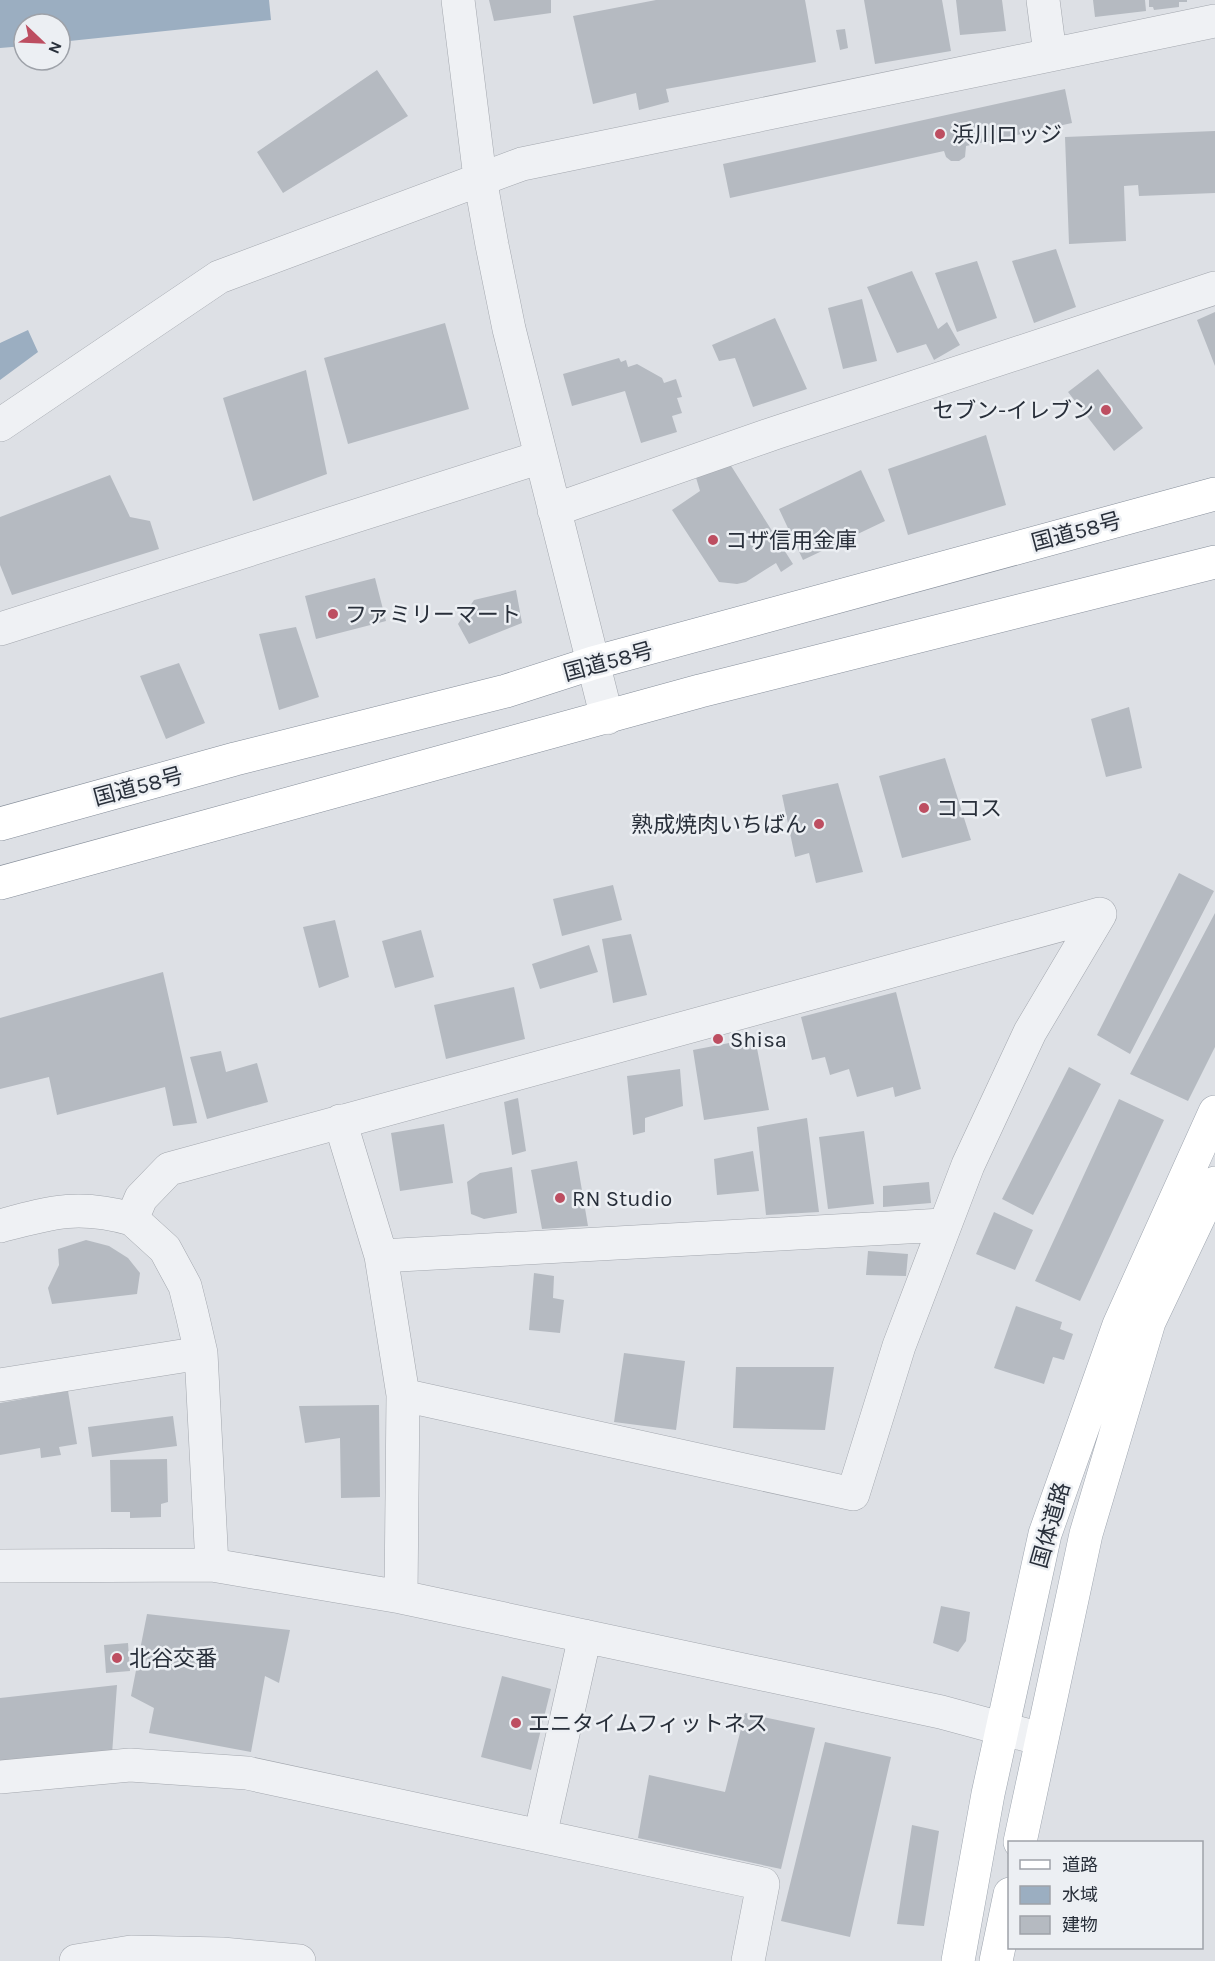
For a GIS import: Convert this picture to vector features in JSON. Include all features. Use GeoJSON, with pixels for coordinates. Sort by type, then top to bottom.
{"type":"FeatureCollection","features":[{"type":"Feature","properties":{"kind":"main road","name":"国道58号"},"geometry":{"type":"LineString","coordinates":[[0,824],[302,742],[506,691],[593,663],[1215,494]]}},
{"type":"Feature","properties":{"kind":"main road"},"geometry":{"type":"LineString","coordinates":[[0,883],[733,682],[1215,562]]}},
{"type":"Feature","properties":{"kind":"main road","name":"国体道路"},"geometry":{"type":"LineString","coordinates":[[958,1961],[1002,1730],[1045,1534],[1119,1325],[1215,1112]]}},
{"type":"Feature","properties":{"kind":"main road","name":"国体道路"},"geometry":{"type":"LineString","coordinates":[[1020,1841],[1086,1534],[1149,1322],[1215,1183]]}},
{"type":"Feature","properties":{"kind":"main road"},"geometry":{"type":"LineString","coordinates":[[996,1961],[1008,1904]]}},
{"type":"Feature","properties":{"kind":"street"},"geometry":{"type":"LineString","coordinates":[[458,0],[480,178],[509,329],[607,718]]}},
{"type":"Feature","properties":{"kind":"street"},"geometry":{"type":"LineString","coordinates":[[1043,0],[1050,54]]}},
{"type":"Feature","properties":{"kind":"street"},"geometry":{"type":"LineString","coordinates":[[0,425],[219,277],[480,178],[546,157],[1050,54],[1202,15]]}},
{"type":"Feature","properties":{"kind":"street"},"geometry":{"type":"LineString","coordinates":[[554,510],[775,433],[1215,288]]}},
{"type":"Feature","properties":{"kind":"street"},"geometry":{"type":"LineString","coordinates":[[0,629],[541,457]]}},
{"type":"Feature","properties":{"kind":"street"},"geometry":{"type":"LineString","coordinates":[[132,1219],[141,1198],[169,1169],[1100,914],[1030,1032],[943,1225],[899,1346],[853,1494],[403,1395]]}},
{"type":"Feature","properties":{"kind":"street"},"geometry":{"type":"LineString","coordinates":[[340,1121],[381,1256],[403,1395],[401,1597]]}},
{"type":"Feature","properties":{"kind":"street"},"geometry":{"type":"LineString","coordinates":[[0,1226],[56,1211],[103,1211],[132,1219],[165,1248],[185,1286],[201,1353],[212,1565]]}},
{"type":"Feature","properties":{"kind":"street"},"geometry":{"type":"LineString","coordinates":[[381,1256],[943,1225]]}},
{"type":"Feature","properties":{"kind":"street"},"geometry":{"type":"LineString","coordinates":[[0,1385],[201,1353]]}},
{"type":"Feature","properties":{"kind":"street"},"geometry":{"type":"LineString","coordinates":[[0,1566],[212,1565],[401,1597],[941,1712],[1041,1739]]}},
{"type":"Feature","properties":{"kind":"street"},"geometry":{"type":"LineString","coordinates":[[540,1836],[585,1636]]}},
{"type":"Feature","properties":{"kind":"street"},"geometry":{"type":"LineString","coordinates":[[0,1777],[130,1765],[247,1773],[764,1884],[748,1961]]}},
{"type":"Feature","properties":{"kind":"street"},"geometry":{"type":"LineString","coordinates":[[76,1961],[131,1952],[222,1954],[298,1961]]}},
{"type":"Feature","properties":{"kind":"water"},"geometry":{"type":"Polygon","coordinates":[[[0,0],[269,0],[271,20],[72,41],[72,12],[12,12],[12,47],[0,48],[0,0]]]}},
{"type":"Feature","properties":{"kind":"water"},"geometry":{"type":"Polygon","coordinates":[[[28,330],[38,352],[0,380],[0,343],[28,330]]]}},
{"type":"Feature","properties":{"kind":"building"},"geometry":{"type":"Polygon","coordinates":[[[489,0],[551,0],[551,13],[494,21],[489,0]]]}},
{"type":"Feature","properties":{"kind":"building"},"geometry":{"type":"Polygon","coordinates":[[[656,0],[805,0],[816,62],[666,89],[669,102],[639,110],[636,93],[593,104],[573,16],[656,0]]]}},
{"type":"Feature","properties":{"kind":"building"},"geometry":{"type":"Polygon","coordinates":[[[864,0],[942,0],[951,51],[875,64],[864,0]]]}},
{"type":"Feature","properties":{"kind":"building"},"geometry":{"type":"Polygon","coordinates":[[[956,0],[1002,0],[1006,31],[960,35],[956,0]]]}},
{"type":"Feature","properties":{"kind":"building"},"geometry":{"type":"Polygon","coordinates":[[[1093,0],[1145,0],[1146,11],[1095,17],[1093,0]]]}},
{"type":"Feature","properties":{"kind":"building"},"geometry":{"type":"Polygon","coordinates":[[[1149,0],[1187,0],[1187,2],[1179,2],[1179,7],[1154,10],[1153,7],[1149,7],[1149,0]]]}},
{"type":"Feature","properties":{"kind":"building"},"geometry":{"type":"Polygon","coordinates":[[[845,29],[848,48],[840,50],[836,30],[845,29]]]}},
{"type":"Feature","properties":{"kind":"building"},"geometry":{"type":"Polygon","coordinates":[[[377,70],[408,116],[283,193],[257,152],[377,70]]]}},
{"type":"Feature","properties":{"kind":"building","name":"浜川ロッジ"},"geometry":{"type":"Polygon","coordinates":[[[1065,89],[1072,123],[966,146],[965,157],[959,161],[951,161],[946,157],[944,151],[730,198],[723,164],[1065,89]]]}},
{"type":"Feature","properties":{"kind":"building"},"geometry":{"type":"Polygon","coordinates":[[[1215,131],[1215,193],[1139,196],[1138,185],[1124,186],[1126,241],[1069,244],[1065,137],[1215,131]]]}},
{"type":"Feature","properties":{"kind":"building"},"geometry":{"type":"Polygon","coordinates":[[[1056,249],[1076,307],[1034,323],[1012,261],[1056,249]]]}},
{"type":"Feature","properties":{"kind":"building"},"geometry":{"type":"Polygon","coordinates":[[[977,261],[997,318],[957,332],[935,273],[977,261]]]}},
{"type":"Feature","properties":{"kind":"building"},"geometry":{"type":"Polygon","coordinates":[[[912,271],[938,329],[947,322],[960,345],[934,360],[926,344],[897,353],[867,287],[912,271]]]}},
{"type":"Feature","properties":{"kind":"building"},"geometry":{"type":"Polygon","coordinates":[[[862,299],[877,361],[843,369],[828,308],[862,299]]]}},
{"type":"Feature","properties":{"kind":"building"},"geometry":{"type":"Polygon","coordinates":[[[1215,312],[1215,366],[1197,320],[1215,312]]]}},
{"type":"Feature","properties":{"kind":"building"},"geometry":{"type":"Polygon","coordinates":[[[775,318],[807,389],[753,407],[735,358],[719,361],[712,345],[775,318]]]}},
{"type":"Feature","properties":{"kind":"building"},"geometry":{"type":"Polygon","coordinates":[[[445,323],[469,409],[348,444],[324,358],[445,323]]]}},
{"type":"Feature","properties":{"kind":"building"},"geometry":{"type":"Polygon","coordinates":[[[619,358],[621,362],[626,360],[628,367],[637,364],[662,378],[664,383],[676,379],[682,397],[677,398],[682,413],[672,416],[677,432],[641,443],[625,391],[572,406],[563,374],[619,358]]]}},
{"type":"Feature","properties":{"kind":"building","name":"セブン-イレブン"},"geometry":{"type":"Polygon","coordinates":[[[1098,369],[1143,428],[1114,451],[1068,392],[1098,369]]]}},
{"type":"Feature","properties":{"kind":"building"},"geometry":{"type":"Polygon","coordinates":[[[306,370],[327,474],[253,501],[223,398],[306,370]]]}},
{"type":"Feature","properties":{"kind":"building"},"geometry":{"type":"Polygon","coordinates":[[[986,435],[1006,505],[908,535],[888,469],[986,435]]]}},
{"type":"Feature","properties":{"kind":"building"},"geometry":{"type":"Polygon","coordinates":[[[728,461],[793,564],[781,572],[776,563],[746,582],[737,584],[719,582],[672,510],[700,491],[694,471],[728,461]]]}},
{"type":"Feature","properties":{"kind":"building"},"geometry":{"type":"Polygon","coordinates":[[[861,470],[885,521],[803,560],[779,509],[861,470]]]}},
{"type":"Feature","properties":{"kind":"building"},"geometry":{"type":"Polygon","coordinates":[[[110,475],[130,517],[150,521],[159,549],[12,595],[0,565],[0,517],[110,475]]]}},
{"type":"Feature","properties":{"kind":"building"},"geometry":{"type":"Polygon","coordinates":[[[375,578],[386,621],[316,639],[305,596],[375,578]]]}},
{"type":"Feature","properties":{"kind":"building"},"geometry":{"type":"Polygon","coordinates":[[[516,590],[522,623],[469,644],[458,624],[474,600],[516,590]]]}},
{"type":"Feature","properties":{"kind":"building"},"geometry":{"type":"Polygon","coordinates":[[[296,627],[319,697],[279,710],[259,634],[296,627]]]}},
{"type":"Feature","properties":{"kind":"building"},"geometry":{"type":"Polygon","coordinates":[[[179,663],[205,723],[166,739],[140,676],[179,663]]]}},
{"type":"Feature","properties":{"kind":"building"},"geometry":{"type":"Polygon","coordinates":[[[1129,707],[1142,768],[1106,777],[1091,719],[1129,707]]]}},
{"type":"Feature","properties":{"kind":"building","name":"ココス"},"geometry":{"type":"Polygon","coordinates":[[[945,758],[971,840],[902,858],[879,776],[945,758]]]}},
{"type":"Feature","properties":{"kind":"building","name":"熟成焼肉いちばん"},"geometry":{"type":"Polygon","coordinates":[[[838,783],[863,872],[816,883],[809,853],[795,857],[782,795],[838,783]]]}},
{"type":"Feature","properties":{"kind":"building"},"geometry":{"type":"Polygon","coordinates":[[[1179,873],[1214,891],[1130,1054],[1097,1035],[1179,873]]]}},
{"type":"Feature","properties":{"kind":"building"},"geometry":{"type":"Polygon","coordinates":[[[613,885],[622,920],[562,936],[553,899],[613,885]]]}},
{"type":"Feature","properties":{"kind":"building"},"geometry":{"type":"Polygon","coordinates":[[[1215,913],[1215,1047],[1188,1101],[1130,1074],[1215,913]]]}},
{"type":"Feature","properties":{"kind":"building"},"geometry":{"type":"Polygon","coordinates":[[[335,920],[349,977],[319,988],[303,927],[335,920]]]}},
{"type":"Feature","properties":{"kind":"building"},"geometry":{"type":"Polygon","coordinates":[[[421,930],[434,977],[395,988],[382,941],[421,930]]]}},
{"type":"Feature","properties":{"kind":"building"},"geometry":{"type":"Polygon","coordinates":[[[631,934],[647,995],[613,1003],[602,939],[631,934]]]}},
{"type":"Feature","properties":{"kind":"building"},"geometry":{"type":"Polygon","coordinates":[[[589,945],[598,972],[540,989],[532,964],[589,945]]]}},
{"type":"Feature","properties":{"kind":"building"},"geometry":{"type":"Polygon","coordinates":[[[163,972],[197,1123],[173,1126],[165,1087],[57,1115],[49,1077],[0,1089],[0,1018],[163,972]]]}},
{"type":"Feature","properties":{"kind":"building"},"geometry":{"type":"Polygon","coordinates":[[[514,987],[525,1039],[446,1059],[434,1005],[514,987]]]}},
{"type":"Feature","properties":{"kind":"building"},"geometry":{"type":"Polygon","coordinates":[[[896,992],[921,1089],[895,1097],[893,1087],[857,1097],[849,1069],[830,1075],[825,1057],[812,1060],[801,1017],[896,992]]]}},
{"type":"Feature","properties":{"kind":"building"},"geometry":{"type":"Polygon","coordinates":[[[755,1038],[769,1110],[704,1120],[693,1050],[755,1038]]]}},
{"type":"Feature","properties":{"kind":"building"},"geometry":{"type":"Polygon","coordinates":[[[221,1051],[226,1072],[257,1063],[268,1102],[207,1119],[190,1057],[221,1051]]]}},
{"type":"Feature","properties":{"kind":"building"},"geometry":{"type":"Polygon","coordinates":[[[1069,1067],[1101,1084],[1033,1215],[1002,1199],[1069,1067]]]}},
{"type":"Feature","properties":{"kind":"building"},"geometry":{"type":"Polygon","coordinates":[[[680,1069],[683,1106],[645,1118],[645,1132],[633,1135],[627,1076],[680,1069]]]}},
{"type":"Feature","properties":{"kind":"building"},"geometry":{"type":"Polygon","coordinates":[[[518,1098],[526,1151],[512,1155],[504,1102],[518,1098]]]}},
{"type":"Feature","properties":{"kind":"building"},"geometry":{"type":"Polygon","coordinates":[[[1119,1099],[1164,1120],[1080,1301],[1035,1281],[1119,1099]]]}},
{"type":"Feature","properties":{"kind":"building"},"geometry":{"type":"Polygon","coordinates":[[[807,1118],[819,1212],[766,1215],[757,1127],[807,1118]]]}},
{"type":"Feature","properties":{"kind":"building"},"geometry":{"type":"Polygon","coordinates":[[[444,1124],[453,1183],[400,1191],[391,1133],[444,1124]]]}},
{"type":"Feature","properties":{"kind":"building"},"geometry":{"type":"Polygon","coordinates":[[[864,1131],[874,1204],[828,1209],[819,1137],[864,1131]]]}},
{"type":"Feature","properties":{"kind":"building"},"geometry":{"type":"Polygon","coordinates":[[[753,1151],[759,1191],[717,1195],[714,1159],[753,1151]]]}},
{"type":"Feature","properties":{"kind":"building","name":"RN Studio"},"geometry":{"type":"Polygon","coordinates":[[[577,1161],[588,1226],[542,1229],[531,1170],[577,1161]]]}},
{"type":"Feature","properties":{"kind":"building"},"geometry":{"type":"Polygon","coordinates":[[[512,1167],[517,1213],[484,1219],[471,1214],[467,1182],[480,1173],[512,1167]]]}},
{"type":"Feature","properties":{"kind":"building"},"geometry":{"type":"Polygon","coordinates":[[[929,1182],[931,1203],[883,1207],[883,1186],[929,1182]]]}},
{"type":"Feature","properties":{"kind":"building"},"geometry":{"type":"Polygon","coordinates":[[[994,1212],[1033,1230],[1015,1270],[976,1254],[994,1212]]]}},
{"type":"Feature","properties":{"kind":"building"},"geometry":{"type":"Polygon","coordinates":[[[86,1240],[109,1246],[128,1258],[140,1273],[137,1294],[52,1304],[48,1288],[59,1265],[58,1249],[86,1240]]]}},
{"type":"Feature","properties":{"kind":"building"},"geometry":{"type":"Polygon","coordinates":[[[868,1251],[908,1254],[906,1276],[866,1275],[868,1251]]]}},
{"type":"Feature","properties":{"kind":"building"},"geometry":{"type":"Polygon","coordinates":[[[534,1273],[554,1276],[553,1298],[564,1300],[560,1333],[529,1330],[534,1273]]]}},
{"type":"Feature","properties":{"kind":"building"},"geometry":{"type":"Polygon","coordinates":[[[1016,1306],[1062,1322],[1060,1329],[1073,1334],[1064,1360],[1053,1357],[1044,1384],[994,1368],[1016,1306]]]}},
{"type":"Feature","properties":{"kind":"building"},"geometry":{"type":"Polygon","coordinates":[[[624,1353],[685,1361],[676,1430],[614,1422],[624,1353]]]}},
{"type":"Feature","properties":{"kind":"building"},"geometry":{"type":"Polygon","coordinates":[[[736,1367],[834,1367],[825,1430],[733,1428],[736,1367]]]}},
{"type":"Feature","properties":{"kind":"building"},"geometry":{"type":"Polygon","coordinates":[[[68,1391],[77,1444],[59,1447],[61,1455],[41,1458],[40,1448],[0,1455],[0,1403],[68,1391]]]}},
{"type":"Feature","properties":{"kind":"building"},"geometry":{"type":"Polygon","coordinates":[[[379,1405],[380,1497],[341,1498],[340,1438],[305,1443],[299,1406],[379,1405]]]}},
{"type":"Feature","properties":{"kind":"building"},"geometry":{"type":"Polygon","coordinates":[[[173,1416],[177,1446],[92,1457],[88,1427],[173,1416]]]}},
{"type":"Feature","properties":{"kind":"building"},"geometry":{"type":"Polygon","coordinates":[[[167,1459],[168,1502],[161,1504],[161,1517],[130,1518],[130,1512],[111,1512],[110,1460],[167,1459]]]}},
{"type":"Feature","properties":{"kind":"building"},"geometry":{"type":"Polygon","coordinates":[[[941,1606],[970,1612],[966,1641],[958,1652],[933,1643],[941,1606]]]}},
{"type":"Feature","properties":{"kind":"building"},"geometry":{"type":"Polygon","coordinates":[[[147,1614],[290,1630],[279,1683],[265,1676],[251,1752],[149,1733],[154,1708],[131,1696],[147,1614]]]}},
{"type":"Feature","properties":{"kind":"building","name":"北谷交番"},"geometry":{"type":"Polygon","coordinates":[[[128,1643],[130,1671],[106,1673],[104,1645],[128,1643]]]}},
{"type":"Feature","properties":{"kind":"building","name":"エニタイムフィットネス"},"geometry":{"type":"Polygon","coordinates":[[[502,1676],[551,1689],[531,1770],[481,1757],[502,1676]]]}},
{"type":"Feature","properties":{"kind":"building"},"geometry":{"type":"Polygon","coordinates":[[[117,1685],[112,1754],[0,1766],[0,1698],[117,1685]]]}},
{"type":"Feature","properties":{"kind":"building"},"geometry":{"type":"Polygon","coordinates":[[[745,1713],[815,1728],[781,1869],[638,1838],[649,1775],[725,1792],[745,1713]]]}},
{"type":"Feature","properties":{"kind":"building"},"geometry":{"type":"Polygon","coordinates":[[[825,1742],[891,1757],[850,1937],[781,1921],[825,1742]]]}},
{"type":"Feature","properties":{"kind":"building"},"geometry":{"type":"Polygon","coordinates":[[[912,1825],[939,1831],[924,1926],[897,1924],[912,1825]]]}},
{"type":"Feature","properties":{"kind":"place","name":"浜川ロッジ"},"geometry":{"type":"Point","coordinates":[940,134]}},
{"type":"Feature","properties":{"kind":"place","name":"セブン-イレブン"},"geometry":{"type":"Point","coordinates":[1106,410]}},
{"type":"Feature","properties":{"kind":"place","name":"コザ信用金庫"},"geometry":{"type":"Point","coordinates":[713,540]}},
{"type":"Feature","properties":{"kind":"place","name":"ファミリーマート"},"geometry":{"type":"Point","coordinates":[333,614]}},
{"type":"Feature","properties":{"kind":"place","name":"ココス"},"geometry":{"type":"Point","coordinates":[924,808]}},
{"type":"Feature","properties":{"kind":"place","name":"熟成焼肉いちばん"},"geometry":{"type":"Point","coordinates":[819,824]}},
{"type":"Feature","properties":{"kind":"place","name":"Shisa"},"geometry":{"type":"Point","coordinates":[718,1039]}},
{"type":"Feature","properties":{"kind":"place","name":"RN Studio"},"geometry":{"type":"Point","coordinates":[560,1198]}},
{"type":"Feature","properties":{"kind":"place","name":"北谷交番"},"geometry":{"type":"Point","coordinates":[117,1658]}},
{"type":"Feature","properties":{"kind":"place","name":"エニタイムフィットネス"},"geometry":{"type":"Point","coordinates":[516,1723]}}]}
